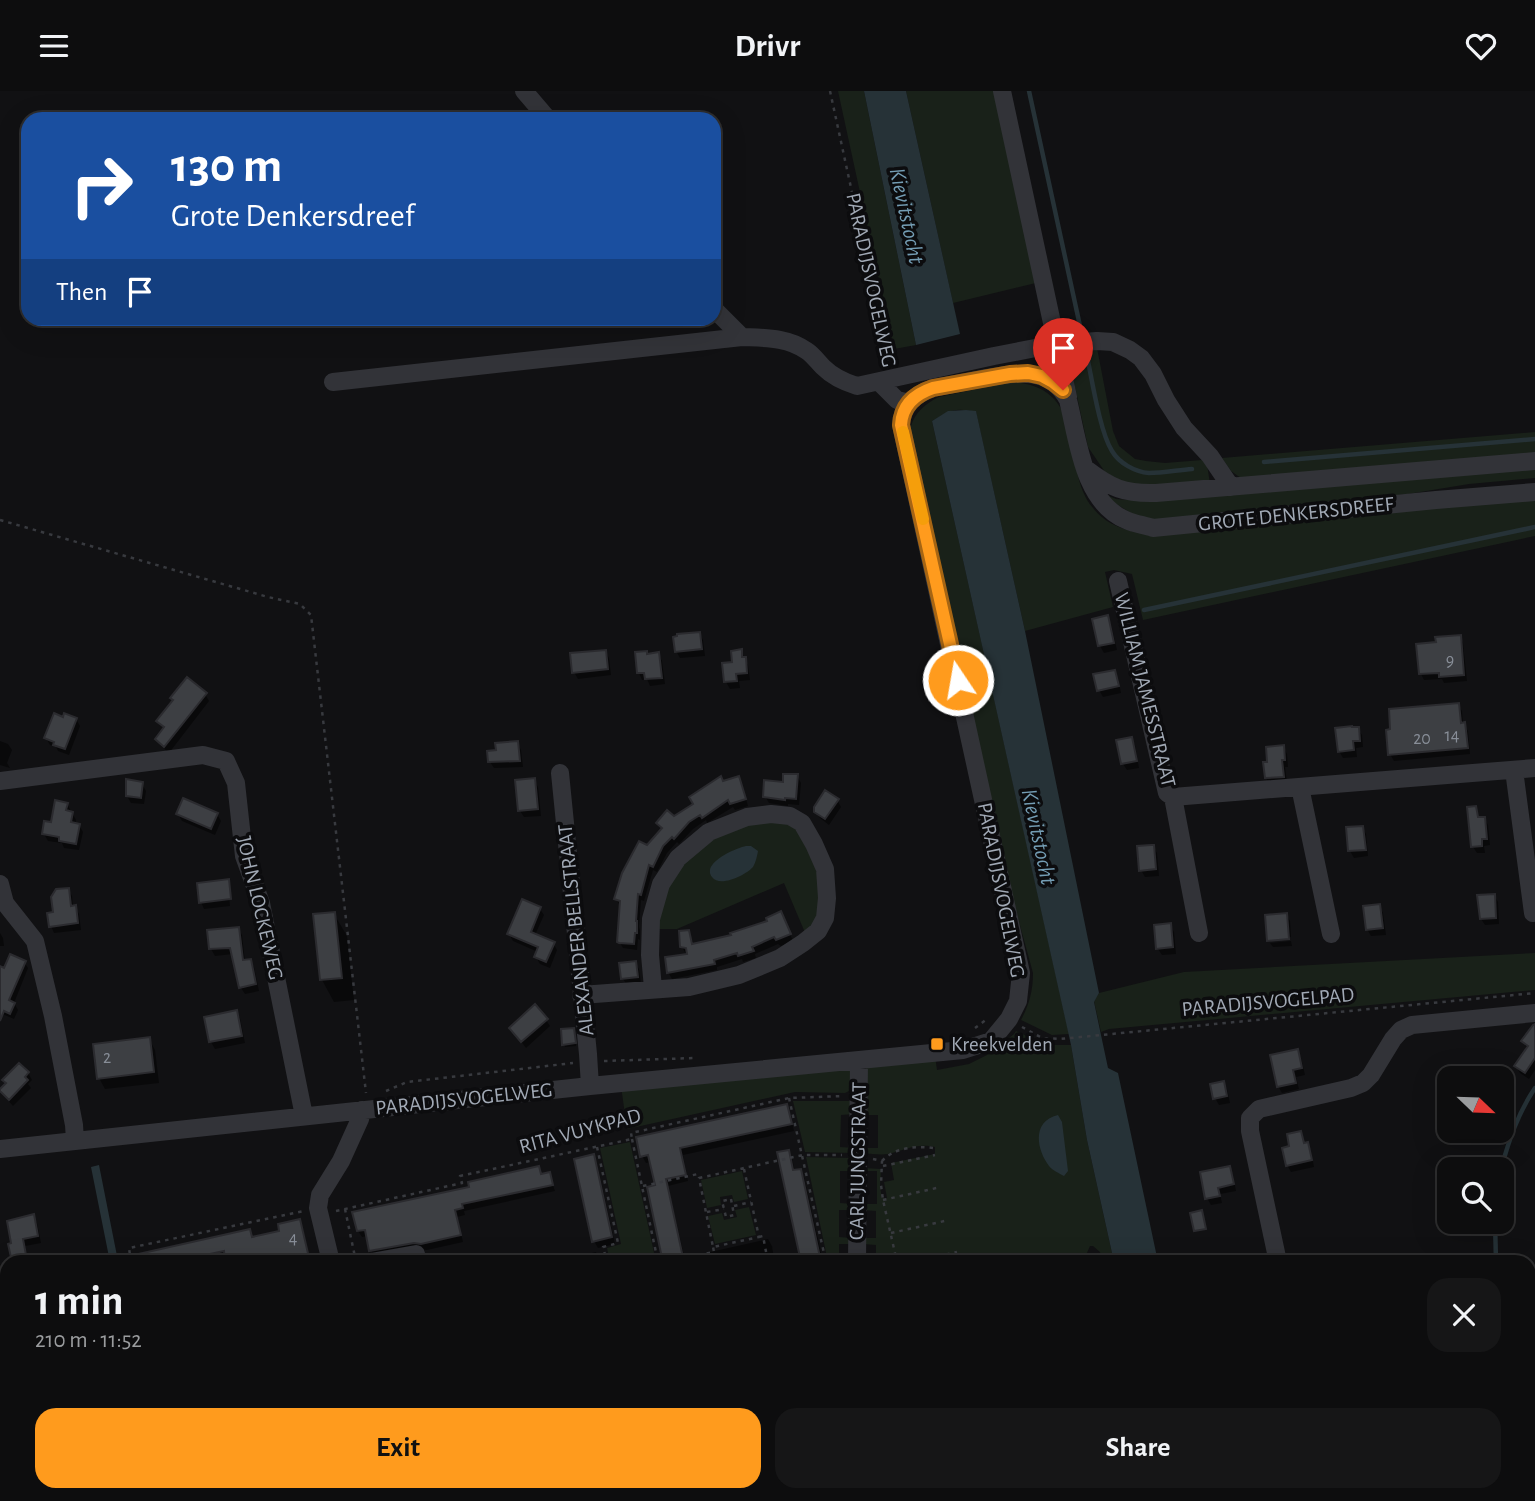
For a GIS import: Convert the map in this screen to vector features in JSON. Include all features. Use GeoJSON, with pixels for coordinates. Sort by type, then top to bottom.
{"type":"FeatureCollection","features":[{"type":"Feature","properties":{"kind":"street"},"geometry":{"type":"LineString","coordinates":[[524,91],[542,112]]}},
{"type":"Feature","properties":{"kind":"street","name":"GROTE DENKERSDREEF"},"geometry":{"type":"LineString","coordinates":[[1002,91],[1069,400],[1090,485],[1104,505],[1125,520],[1153,528],[1535,492]]}},
{"type":"Feature","properties":{"kind":"street"},"geometry":{"type":"LineString","coordinates":[[721,316],[742,337]]}},
{"type":"Feature","properties":{"kind":"street"},"geometry":{"type":"LineString","coordinates":[[333,382],[742,337],[775,338],[790,342],[807,351],[842,381],[857,386],[1056,344],[1113,342],[1130,349],[1141,358],[1184,428],[1210,456],[1231,487]]}},
{"type":"Feature","properties":{"kind":"street"},"geometry":{"type":"LineString","coordinates":[[886,381],[897,400],[909,403],[922,392],[933,388],[1028,373],[1053,382],[1063,390],[1069,400]]}},
{"type":"Feature","properties":{"kind":"street","name":"PARADIJSVOGELWEG"},"geometry":{"type":"LineString","coordinates":[[0,1149],[304,1115],[364,1103],[590,1086],[859,1061],[963,1050],[991,1041],[1010,1019],[1018,1002],[1021,972],[901,425],[904,410],[909,403]]}},
{"type":"Feature","properties":{"kind":"street","name":"GROTE DENKERSDREEF"},"geometry":{"type":"LineString","coordinates":[[1086,469],[1106,484],[1139,493],[1535,461]]}},
{"type":"Feature","properties":{"kind":"street","name":"WILLIAM JAMESSTRAAT"},"geometry":{"type":"LineString","coordinates":[[1118,581],[1167,793],[1173,797],[1535,768]]}},
{"type":"Feature","properties":{"kind":"street","name":"JOHN LOCKEWEG"},"geometry":{"type":"LineString","coordinates":[[0,781],[204,755],[226,761],[236,783],[244,856],[261,903],[304,1115]]}},
{"type":"Feature","properties":{"kind":"street"},"geometry":{"type":"LineString","coordinates":[[1514,770],[1533,913]]}},
{"type":"Feature","properties":{"kind":"street","name":"ALEXANDER BELLSTRAAT"},"geometry":{"type":"LineString","coordinates":[[560,773],[590,1086]]}},
{"type":"Feature","properties":{"kind":"street"},"geometry":{"type":"LineString","coordinates":[[1300,787],[1331,934]]}},
{"type":"Feature","properties":{"kind":"street","name":"WILLIAM JAMESSTRAAT"},"geometry":{"type":"LineString","coordinates":[[1173,797],[1199,933]]}},
{"type":"Feature","properties":{"kind":"street"},"geometry":{"type":"LineString","coordinates":[[582,995],[689,986],[739,975],[780,958],[818,931],[825,918],[825,869],[802,823],[790,816],[771,814],[747,817],[709,832],[678,858],[661,884],[651,919],[653,988]]}},
{"type":"Feature","properties":{"kind":"street"},"geometry":{"type":"LineString","coordinates":[[0,884],[5,903],[35,941],[53,1016],[75,1140]]}},
{"type":"Feature","properties":{"kind":"street"},"geometry":{"type":"LineString","coordinates":[[1277,1255],[1250,1131],[1250,1118],[1259,1109],[1352,1088],[1363,1083],[1371,1075],[1393,1039],[1401,1030],[1412,1025],[1535,1013]]}},
{"type":"Feature","properties":{"kind":"street","name":"CARL JUNGSTRAAT"},"geometry":{"type":"LineString","coordinates":[[857,1255],[859,1061]]}},
{"type":"Feature","properties":{"kind":"street"},"geometry":{"type":"LineString","coordinates":[[329,1255],[319,1211],[320,1195],[341,1161],[360,1119],[364,1103]]}},
{"type":"Feature","properties":{"kind":"street"},"geometry":{"type":"LineString","coordinates":[[410,1255],[416,1254]]}},
{"type":"Feature","properties":{"kind":"path","name":"PARADIJSVOGELWEG"},"geometry":{"type":"LineString","coordinates":[[830,91],[886,381]]}},
{"type":"Feature","properties":{"kind":"path"},"geometry":{"type":"LineString","coordinates":[[0,520],[300,604],[311,615],[364,1103]]}},
{"type":"Feature","properties":{"kind":"path","name":"PARADIJSVOGELPAD"},"geometry":{"type":"LineString","coordinates":[[1010,1019],[1042,1038],[1059,1039],[1535,993]]}},
{"type":"Feature","properties":{"kind":"path","name":"RITA VUYKPAD"},"geometry":{"type":"LineString","coordinates":[[130,1255],[129,1248],[319,1211],[345,1209],[462,1183],[460,1176],[632,1139],[631,1133],[789,1098],[859,1096]]}},
{"type":"Feature","properties":{"kind":"path","name":"CARL JUNGSTRAAT"},"geometry":{"type":"LineString","coordinates":[[789,1098],[824,1255]]}},
{"type":"Feature","properties":{"kind":"path"},"geometry":{"type":"LineString","coordinates":[[632,1139],[657,1255]]}},
{"type":"Feature","properties":{"kind":"path"},"geometry":{"type":"LineString","coordinates":[[597,1147],[618,1243],[603,1247],[605,1255]]}},
{"type":"Feature","properties":{"kind":"path"},"geometry":{"type":"LineString","coordinates":[[895,1255],[883,1200],[882,1164],[887,1156],[910,1148],[934,1148]]}},
{"type":"Feature","properties":{"kind":"path"},"geometry":{"type":"LineString","coordinates":[[699,1178],[803,1155],[858,1156],[882,1164],[935,1155]]}},
{"type":"Feature","properties":{"kind":"path"},"geometry":{"type":"LineString","coordinates":[[744,1168],[759,1237]]}},
{"type":"Feature","properties":{"kind":"path"},"geometry":{"type":"LineString","coordinates":[[642,1186],[698,1174],[714,1252],[699,1255]]}},
{"type":"Feature","properties":{"kind":"path"},"geometry":{"type":"LineString","coordinates":[[883,1200],[941,1187]]}},
{"type":"Feature","properties":{"kind":"path"},"geometry":{"type":"LineString","coordinates":[[731,1199],[733,1206],[734,1215],[726,1216],[722,1201],[731,1199]]}},
{"type":"Feature","properties":{"kind":"path"},"geometry":{"type":"LineString","coordinates":[[733,1206],[751,1202]]}},
{"type":"Feature","properties":{"kind":"path"},"geometry":{"type":"LineString","coordinates":[[345,1209],[355,1255]]}},
{"type":"Feature","properties":{"kind":"path"},"geometry":{"type":"LineString","coordinates":[[706,1212],[724,1209]]}},
{"type":"Feature","properties":{"kind":"path"},"geometry":{"type":"LineString","coordinates":[[890,1233],[949,1220]]}},
{"type":"Feature","properties":{"kind":"path"},"geometry":{"type":"LineString","coordinates":[[713,1247],[763,1236],[767,1255]]}},
{"type":"Feature","properties":{"kind":"path"},"geometry":{"type":"LineString","coordinates":[[944,1255],[957,1252]]}},
{"type":"Feature","properties":{"kind":"shaded area"},"geometry":{"type":"Polygon","coordinates":[[[838,91],[864,91],[916,345],[894,349],[838,91]]]}},
{"type":"Feature","properties":{"kind":"shaded area"},"geometry":{"type":"Polygon","coordinates":[[[906,91],[994,91],[1036,283],[953,303],[906,91]]]}},
{"type":"Feature","properties":{"kind":"shaded area"},"geometry":{"type":"Polygon","coordinates":[[[1097,348],[1113,431],[1119,446],[1135,459],[1146,461],[1165,463],[1202,460],[1207,464],[1210,484],[1128,486],[1105,472],[1088,447],[1067,350],[1097,348]]]}},
{"type":"Feature","properties":{"kind":"shaded area"},"geometry":{"type":"Polygon","coordinates":[[[1010,382],[1035,387],[1052,397],[1063,412],[1083,491],[1093,508],[1112,524],[1135,532],[1535,498],[1535,536],[1143,620],[1132,574],[1114,570],[1105,572],[1113,607],[1025,631],[976,412],[953,411],[932,421],[1069,1034],[1052,1035],[1021,1020],[1030,998],[1033,973],[1015,907],[910,433],[919,411],[939,397],[1010,382]]]}},
{"type":"Feature","properties":{"kind":"shaded area"},"geometry":{"type":"Polygon","coordinates":[[[1535,432],[1535,456],[1245,481],[1231,471],[1222,458],[1535,432]]]}},
{"type":"Feature","properties":{"kind":"shaded area"},"geometry":{"type":"Polygon","coordinates":[[[1535,465],[1535,478],[1148,523],[1101,495],[1102,493],[1127,500],[1535,465]]]}},
{"type":"Feature","properties":{"kind":"shaded area"},"geometry":{"type":"Polygon","coordinates":[[[789,820],[812,848],[821,887],[818,916],[806,935],[784,883],[677,929],[655,929],[668,882],[693,849],[741,824],[789,820]]]}},
{"type":"Feature","properties":{"kind":"shaded area"},"geometry":{"type":"Polygon","coordinates":[[[1535,953],[1535,990],[1109,1029],[1101,1032],[1094,1001],[1099,993],[1184,972],[1535,953]]]}},
{"type":"Feature","properties":{"kind":"shaded area"},"geometry":{"type":"Polygon","coordinates":[[[1016,1031],[1045,1045],[1071,1045],[1087,1140],[1112,1255],[1101,1255],[1090,1246],[1086,1255],[876,1255],[876,1245],[863,1244],[863,1238],[876,1238],[876,1211],[863,1210],[863,1204],[877,1204],[877,1171],[864,1171],[864,1168],[881,1169],[882,1198],[887,1198],[884,1182],[894,1180],[891,1163],[935,1154],[935,1147],[917,1146],[885,1154],[864,1153],[864,1148],[878,1148],[878,1115],[865,1115],[866,1063],[935,1056],[937,1070],[969,1064],[991,1053],[1016,1031]]]}},
{"type":"Feature","properties":{"kind":"shaded area"},"geometry":{"type":"Polygon","coordinates":[[[854,1063],[851,1090],[845,1093],[795,1092],[627,1129],[621,1086],[854,1063]]]}},
{"type":"Feature","properties":{"kind":"shaded area"},"geometry":{"type":"Polygon","coordinates":[[[793,1101],[854,1101],[854,1114],[841,1115],[840,1147],[854,1148],[854,1153],[805,1152],[793,1101]]]}},
{"type":"Feature","properties":{"kind":"shaded area"},"geometry":{"type":"Polygon","coordinates":[[[630,1142],[654,1255],[608,1255],[607,1248],[621,1244],[600,1148],[630,1142]]]}},
{"type":"Feature","properties":{"kind":"shaded area"},"geometry":{"type":"Polygon","coordinates":[[[806,1157],[853,1158],[853,1171],[840,1171],[840,1203],[853,1204],[853,1210],[839,1210],[839,1237],[852,1238],[852,1244],[839,1244],[839,1255],[827,1255],[806,1157]]]}},
{"type":"Feature","properties":{"kind":"shaded area"},"geometry":{"type":"Polygon","coordinates":[[[742,1171],[748,1199],[734,1202],[732,1195],[720,1197],[721,1205],[707,1208],[701,1180],[742,1171]]]}},
{"type":"Feature","properties":{"kind":"shaded area"},"geometry":{"type":"Polygon","coordinates":[[[749,1207],[756,1235],[715,1244],[708,1216],[722,1213],[724,1220],[737,1217],[735,1210],[749,1207]]]}},
{"type":"Feature","properties":{"kind":"water","name":"Kievitstocht"},"geometry":{"type":"Polygon","coordinates":[[[864,91],[906,91],[960,334],[916,345],[864,91]]]}},
{"type":"Feature","properties":{"kind":"water","name":"Kievitstocht"},"geometry":{"type":"Polygon","coordinates":[[[948,411],[976,411],[1025,631],[1099,993],[1094,1002],[1108,1068],[1118,1073],[1157,1255],[1112,1255],[1087,1140],[1071,1045],[932,421],[948,411]]]}},
{"type":"Feature","properties":{"kind":"water"},"geometry":{"type":"Polygon","coordinates":[[[746,846],[758,851],[750,870],[727,881],[712,877],[711,867],[715,862],[746,846]]]}},
{"type":"Feature","properties":{"kind":"water"},"geometry":{"type":"Polygon","coordinates":[[[1058,1115],[1062,1122],[1068,1171],[1064,1176],[1049,1166],[1039,1144],[1040,1129],[1050,1118],[1058,1115]]]}},
{"type":"Feature","properties":{"kind":"water"},"geometry":{"type":"Polygon","coordinates":[[[99,1165],[117,1255],[109,1255],[91,1167],[99,1165]]]}},
{"type":"Feature","properties":{"kind":"building"},"geometry":{"type":"Polygon","coordinates":[[[1108,615],[1114,643],[1098,646],[1092,619],[1108,615]]]}},
{"type":"Feature","properties":{"kind":"building"},"geometry":{"type":"Polygon","coordinates":[[[700,632],[702,649],[675,652],[673,637],[677,634],[700,632]]]}},
{"type":"Feature","properties":{"kind":"building"},"geometry":{"type":"Polygon","coordinates":[[[1461,635],[1464,675],[1439,677],[1439,673],[1419,674],[1416,644],[1436,642],[1435,637],[1461,635]]]}},
{"type":"Feature","properties":{"kind":"building"},"geometry":{"type":"Polygon","coordinates":[[[742,649],[742,657],[746,657],[747,673],[736,674],[737,681],[724,682],[722,663],[732,662],[731,651],[742,649]]]}},
{"type":"Feature","properties":{"kind":"building"},"geometry":{"type":"Polygon","coordinates":[[[606,650],[608,669],[572,673],[570,653],[606,650]]]}},
{"type":"Feature","properties":{"kind":"building"},"geometry":{"type":"Polygon","coordinates":[[[647,651],[647,654],[659,652],[662,678],[645,679],[644,673],[637,673],[635,652],[647,651]]]}},
{"type":"Feature","properties":{"kind":"building"},"geometry":{"type":"Polygon","coordinates":[[[1115,670],[1119,686],[1097,691],[1093,674],[1115,670]]]}},
{"type":"Feature","properties":{"kind":"building"},"geometry":{"type":"Polygon","coordinates":[[[187,677],[207,693],[164,747],[155,739],[164,727],[156,721],[187,677]]]}},
{"type":"Feature","properties":{"kind":"building"},"geometry":{"type":"Polygon","coordinates":[[[1459,703],[1461,723],[1465,722],[1468,748],[1388,755],[1386,730],[1390,729],[1389,709],[1459,703]]]}},
{"type":"Feature","properties":{"kind":"building"},"geometry":{"type":"Polygon","coordinates":[[[54,713],[63,717],[64,713],[77,718],[65,749],[44,738],[54,713]]]}},
{"type":"Feature","properties":{"kind":"building"},"geometry":{"type":"Polygon","coordinates":[[[1359,727],[1360,741],[1353,741],[1354,750],[1338,752],[1335,728],[1359,727]]]}},
{"type":"Feature","properties":{"kind":"building"},"geometry":{"type":"Polygon","coordinates":[[[1132,737],[1137,761],[1121,764],[1116,740],[1132,737]]]}},
{"type":"Feature","properties":{"kind":"building"},"geometry":{"type":"Polygon","coordinates":[[[518,741],[520,761],[488,762],[487,751],[496,750],[495,743],[518,741]]]}},
{"type":"Feature","properties":{"kind":"building"},"geometry":{"type":"Polygon","coordinates":[[[1284,745],[1284,777],[1265,778],[1263,762],[1267,762],[1266,747],[1284,745]]]}},
{"type":"Feature","properties":{"kind":"building"},"geometry":{"type":"Polygon","coordinates":[[[783,774],[798,774],[796,799],[763,797],[764,780],[783,782],[783,774]]]}},
{"type":"Feature","properties":{"kind":"building"},"geometry":{"type":"Polygon","coordinates":[[[721,776],[723,781],[739,776],[746,799],[730,804],[728,800],[702,818],[700,815],[663,846],[653,867],[649,865],[641,895],[638,894],[637,933],[634,944],[617,942],[620,901],[614,899],[622,873],[639,841],[647,845],[662,828],[656,823],[667,810],[674,816],[693,804],[689,797],[721,776]]]}},
{"type":"Feature","properties":{"kind":"building"},"geometry":{"type":"Polygon","coordinates":[[[535,778],[538,809],[518,811],[515,780],[535,778]]]}},
{"type":"Feature","properties":{"kind":"building"},"geometry":{"type":"Polygon","coordinates":[[[126,779],[143,782],[141,798],[126,796],[126,779]]]}},
{"type":"Feature","properties":{"kind":"building"},"geometry":{"type":"Polygon","coordinates":[[[825,790],[839,799],[825,819],[814,812],[814,807],[825,790]]]}},
{"type":"Feature","properties":{"kind":"building"},"geometry":{"type":"Polygon","coordinates":[[[183,798],[218,813],[211,829],[176,814],[183,798]]]}},
{"type":"Feature","properties":{"kind":"building"},"geometry":{"type":"Polygon","coordinates":[[[55,800],[68,803],[66,810],[73,812],[71,822],[80,824],[76,844],[42,834],[44,821],[51,822],[55,800]]]}},
{"type":"Feature","properties":{"kind":"building"},"geometry":{"type":"Polygon","coordinates":[[[1476,806],[1478,817],[1485,817],[1487,839],[1482,839],[1482,846],[1471,847],[1467,807],[1476,806]]]}},
{"type":"Feature","properties":{"kind":"building"},"geometry":{"type":"Polygon","coordinates":[[[1363,826],[1366,850],[1348,851],[1346,827],[1363,826]]]}},
{"type":"Feature","properties":{"kind":"building"},"geometry":{"type":"Polygon","coordinates":[[[1154,845],[1156,869],[1139,871],[1137,846],[1154,845]]]}},
{"type":"Feature","properties":{"kind":"building"},"geometry":{"type":"Polygon","coordinates":[[[229,879],[231,899],[199,903],[197,883],[229,879]]]}},
{"type":"Feature","properties":{"kind":"building"},"geometry":{"type":"Polygon","coordinates":[[[69,888],[71,906],[76,905],[78,923],[49,927],[47,913],[53,912],[51,897],[56,889],[69,888]]]}},
{"type":"Feature","properties":{"kind":"building"},"geometry":{"type":"Polygon","coordinates":[[[1495,894],[1496,918],[1480,919],[1477,895],[1495,894]]]}},
{"type":"Feature","properties":{"kind":"building"},"geometry":{"type":"Polygon","coordinates":[[[522,899],[541,907],[531,932],[555,942],[546,962],[534,957],[538,947],[507,934],[522,899]]]}},
{"type":"Feature","properties":{"kind":"building"},"geometry":{"type":"Polygon","coordinates":[[[1380,904],[1383,928],[1366,930],[1363,906],[1380,904]]]}},
{"type":"Feature","properties":{"kind":"building"},"geometry":{"type":"Polygon","coordinates":[[[781,911],[791,934],[776,940],[774,937],[752,947],[754,951],[714,960],[715,964],[667,973],[665,957],[687,954],[686,948],[680,947],[679,931],[689,930],[692,944],[731,935],[730,933],[767,921],[766,918],[781,911]]]}},
{"type":"Feature","properties":{"kind":"building"},"geometry":{"type":"Polygon","coordinates":[[[335,912],[342,978],[320,980],[313,914],[335,912]]]}},
{"type":"Feature","properties":{"kind":"building"},"geometry":{"type":"Polygon","coordinates":[[[1287,913],[1289,939],[1267,941],[1265,915],[1287,913]]]}},
{"type":"Feature","properties":{"kind":"building"},"geometry":{"type":"Polygon","coordinates":[[[1171,923],[1173,947],[1156,949],[1154,925],[1171,923]]]}},
{"type":"Feature","properties":{"kind":"building"},"geometry":{"type":"Polygon","coordinates":[[[239,927],[243,960],[251,959],[256,984],[239,988],[230,948],[209,949],[207,930],[239,927]]]}},
{"type":"Feature","properties":{"kind":"building"},"geometry":{"type":"Polygon","coordinates":[[[10,954],[26,961],[9,1000],[15,1003],[10,1014],[4,1011],[0,1021],[0,966],[4,968],[10,954]]]}},
{"type":"Feature","properties":{"kind":"building"},"geometry":{"type":"Polygon","coordinates":[[[636,961],[638,977],[621,979],[619,963],[636,961]]]}},
{"type":"Feature","properties":{"kind":"building"},"geometry":{"type":"Polygon","coordinates":[[[535,1004],[548,1019],[521,1042],[509,1028],[535,1004]]]}},
{"type":"Feature","properties":{"kind":"building"},"geometry":{"type":"Polygon","coordinates":[[[237,1010],[242,1036],[209,1042],[204,1017],[237,1010]]]}},
{"type":"Feature","properties":{"kind":"building"},"geometry":{"type":"Polygon","coordinates":[[[1535,1024],[1535,1058],[1525,1073],[1514,1066],[1528,1046],[1521,1041],[1535,1024]]]}},
{"type":"Feature","properties":{"kind":"building"},"geometry":{"type":"Polygon","coordinates":[[[574,1028],[576,1043],[562,1045],[561,1029],[574,1028]]]}},
{"type":"Feature","properties":{"kind":"building"},"geometry":{"type":"Polygon","coordinates":[[[150,1037],[154,1072],[97,1079],[93,1044],[150,1037]]]}},
{"type":"Feature","properties":{"kind":"building"},"geometry":{"type":"Polygon","coordinates":[[[1298,1049],[1302,1068],[1293,1070],[1296,1083],[1277,1087],[1270,1055],[1298,1049]]]}},
{"type":"Feature","properties":{"kind":"building"},"geometry":{"type":"Polygon","coordinates":[[[19,1063],[29,1072],[25,1077],[28,1080],[9,1100],[0,1091],[6,1083],[2,1080],[19,1063]]]}},
{"type":"Feature","properties":{"kind":"building"},"geometry":{"type":"Polygon","coordinates":[[[1224,1081],[1227,1096],[1213,1099],[1210,1084],[1224,1081]]]}},
{"type":"Feature","properties":{"kind":"building"},"geometry":{"type":"Polygon","coordinates":[[[787,1104],[792,1124],[680,1148],[686,1175],[666,1179],[682,1255],[661,1255],[647,1187],[655,1185],[648,1155],[640,1157],[636,1137],[787,1104]]]}},
{"type":"Feature","properties":{"kind":"building"},"geometry":{"type":"Polygon","coordinates":[[[1301,1131],[1304,1143],[1308,1142],[1312,1160],[1286,1166],[1282,1148],[1289,1146],[1287,1134],[1301,1131]]]}},
{"type":"Feature","properties":{"kind":"building"},"geometry":{"type":"Polygon","coordinates":[[[789,1150],[793,1170],[801,1169],[819,1255],[799,1255],[777,1152],[789,1150]]]}},
{"type":"Feature","properties":{"kind":"building"},"geometry":{"type":"Polygon","coordinates":[[[594,1154],[612,1237],[592,1242],[574,1159],[594,1154]]]}},
{"type":"Feature","properties":{"kind":"building"},"geometry":{"type":"Polygon","coordinates":[[[539,1166],[541,1174],[550,1172],[553,1185],[462,1204],[463,1208],[455,1210],[461,1235],[369,1251],[365,1230],[357,1231],[352,1212],[469,1187],[468,1182],[539,1166]]]}},
{"type":"Feature","properties":{"kind":"building"},"geometry":{"type":"Polygon","coordinates":[[[1230,1166],[1234,1184],[1218,1188],[1220,1196],[1205,1199],[1200,1172],[1230,1166]]]}},
{"type":"Feature","properties":{"kind":"building"},"geometry":{"type":"Polygon","coordinates":[[[1202,1210],[1206,1229],[1194,1231],[1190,1213],[1202,1210]]]}},
{"type":"Feature","properties":{"kind":"building"},"geometry":{"type":"Polygon","coordinates":[[[34,1214],[38,1236],[23,1239],[26,1255],[10,1255],[7,1221],[34,1214]]]}},
{"type":"Feature","properties":{"kind":"building"},"geometry":{"type":"Polygon","coordinates":[[[300,1219],[308,1255],[224,1255],[224,1251],[205,1255],[134,1255],[250,1229],[252,1237],[279,1231],[278,1224],[300,1219]]]}},
{"type":"Feature","properties":{"kind":"waterway"},"geometry":{"type":"LineString","coordinates":[[1029,91],[1080,326]]}},
{"type":"Feature","properties":{"kind":"waterway"},"geometry":{"type":"LineString","coordinates":[[1087,356],[1100,419],[1115,455],[1138,471],[1160,473],[1192,469]]}},
{"type":"Feature","properties":{"kind":"waterway"},"geometry":{"type":"LineString","coordinates":[[1264,462],[1535,439]]}},
{"type":"Feature","properties":{"kind":"waterway"},"geometry":{"type":"LineString","coordinates":[[1144,610],[1535,527]]}},
{"type":"Feature","properties":{"kind":"waterway"},"geometry":{"type":"LineString","coordinates":[[1504,1157],[1515,1127],[1535,1088]]}},
{"type":"Feature","properties":{"kind":"waterway"},"geometry":{"type":"LineString","coordinates":[[1495,1234],[1496,1255]]}},
{"type":"Feature","properties":{"kind":"slow traffic"},"geometry":{"type":"LineString","coordinates":[[903,432],[923,519]]}},
{"type":"Feature","properties":{"kind":"place","name":"Kreekvelden"},"geometry":{"type":"Point","coordinates":[937,1044]}},
{"type":"Feature","properties":{"kind":"route"},"geometry":{"type":"LineString","coordinates":[[958,680],[901,425],[904,410],[916,396],[933,388],[1010,374],[1028,373],[1042,376],[1063,390]]}}]}
